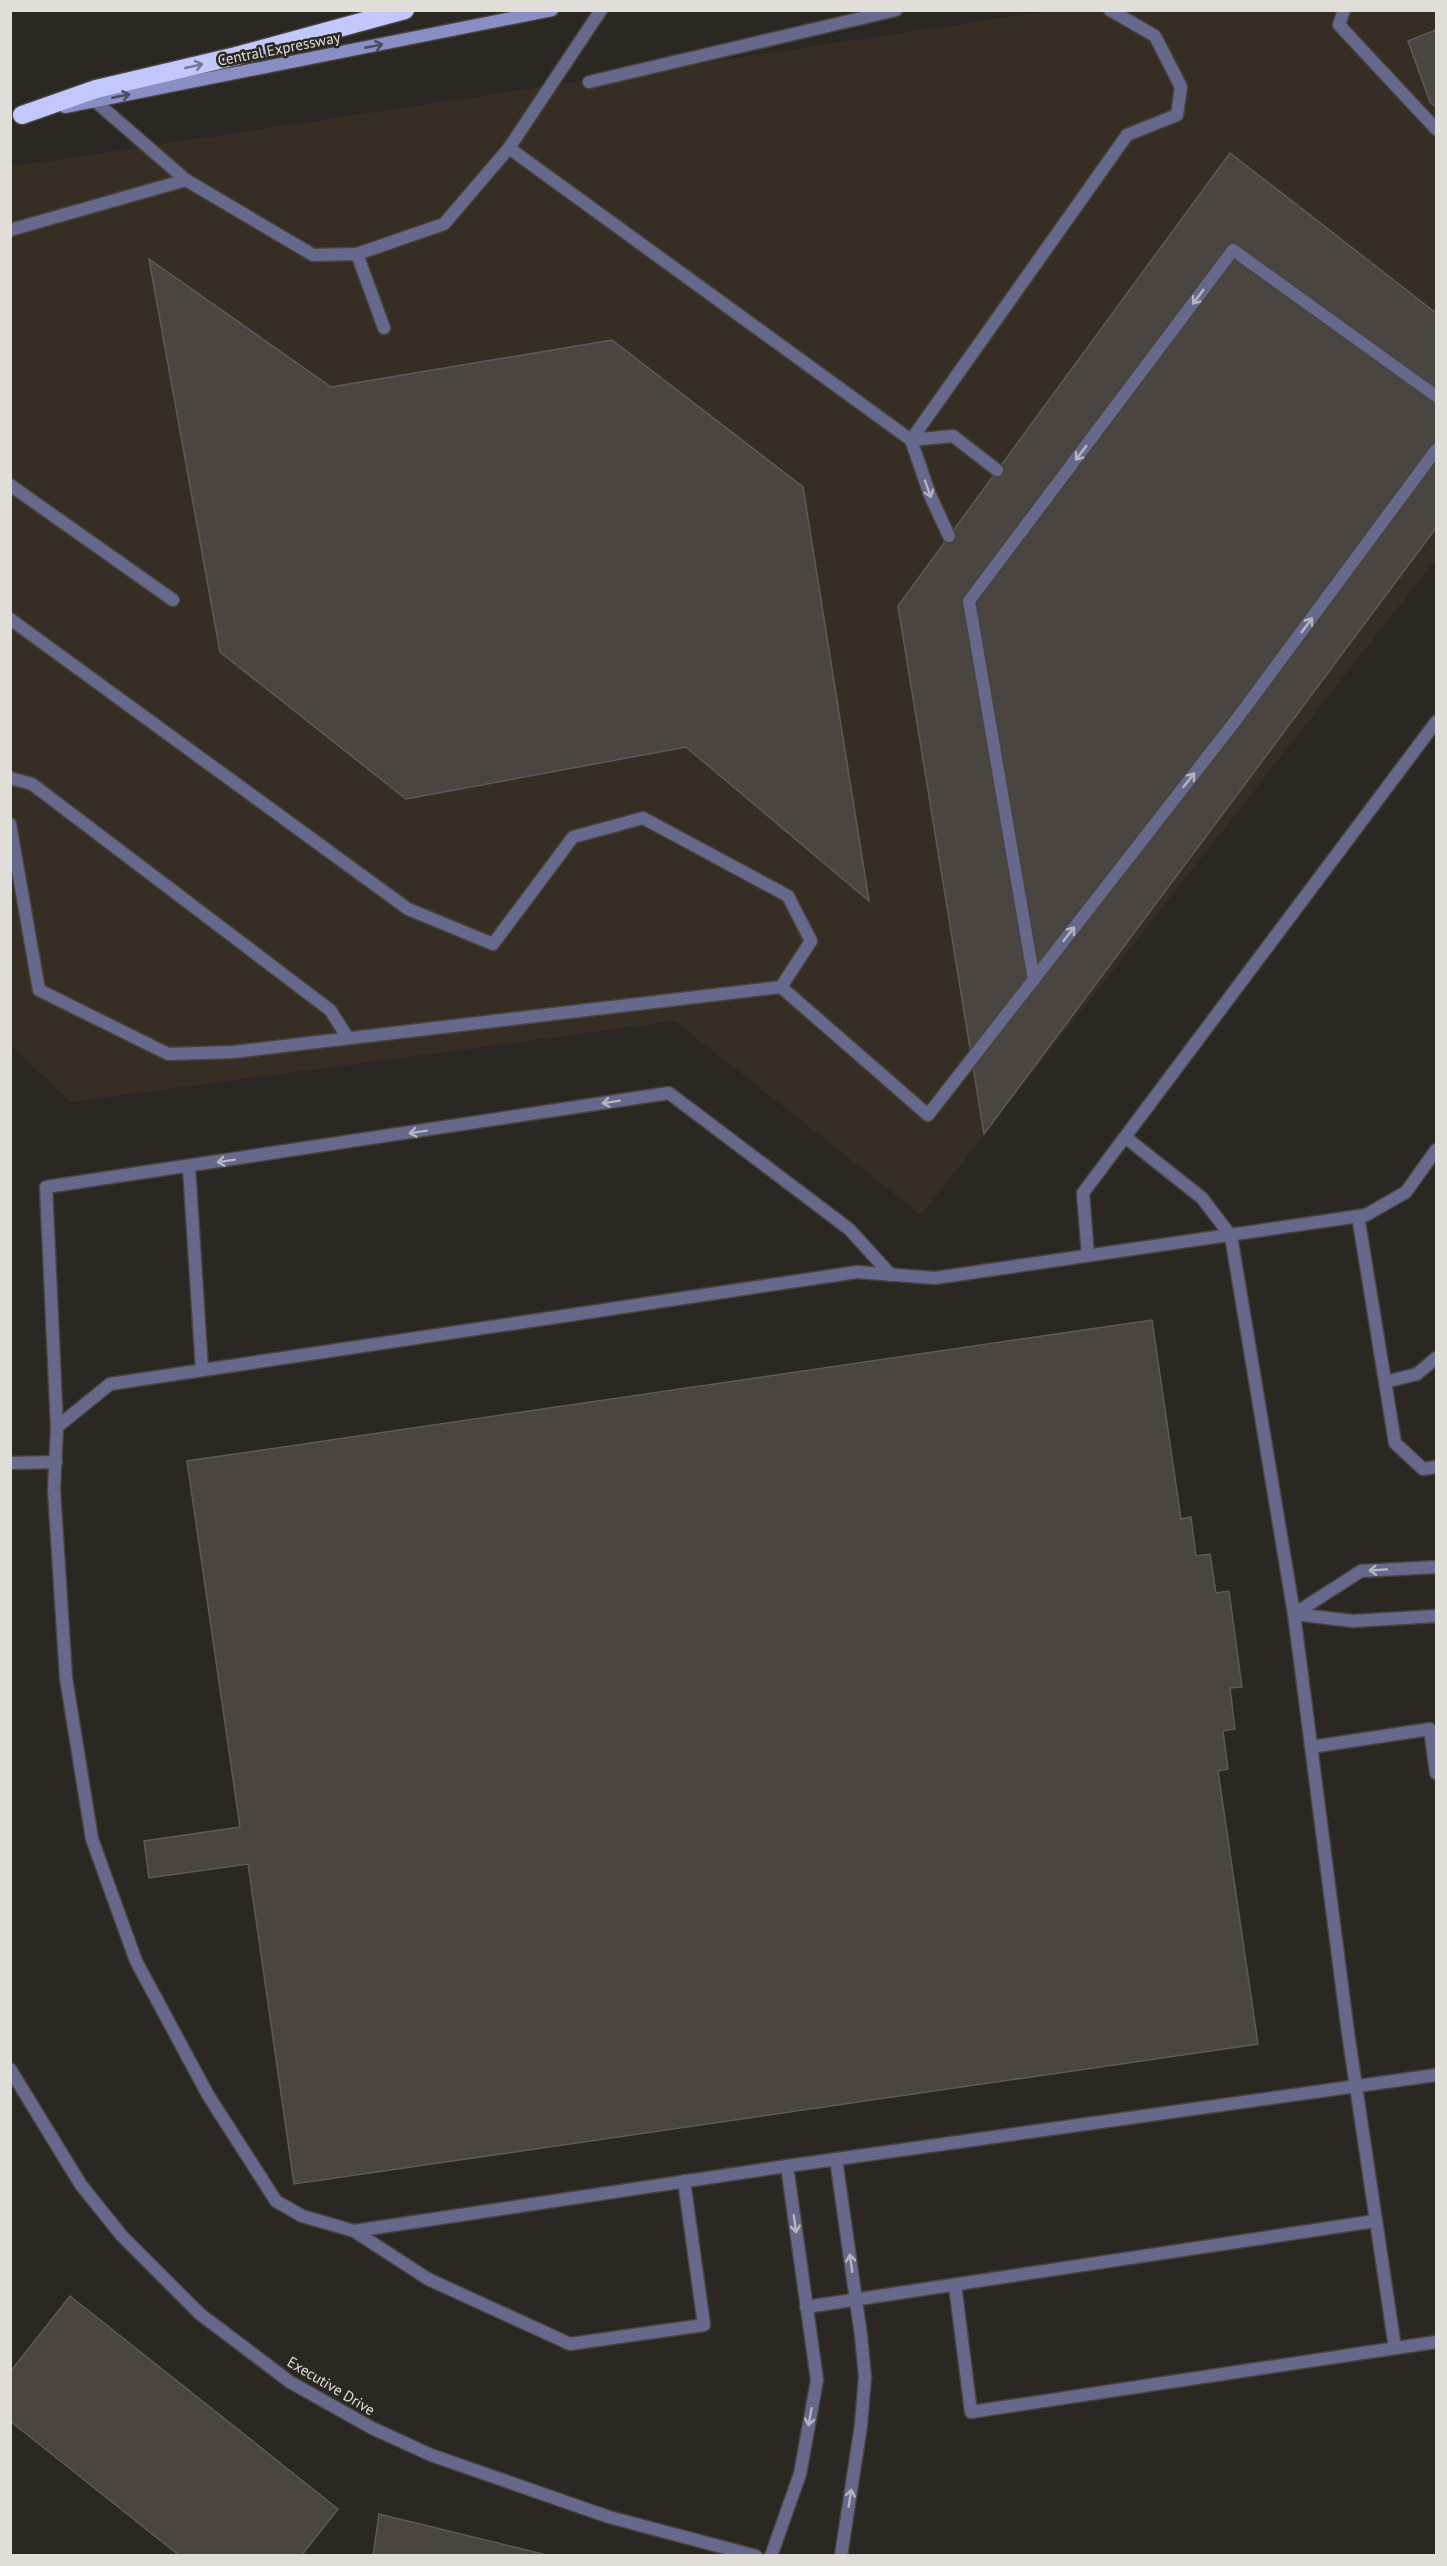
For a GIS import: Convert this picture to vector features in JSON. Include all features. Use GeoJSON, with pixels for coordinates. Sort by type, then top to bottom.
{"type":"FeatureCollection","features":[{"type":"Feature","properties":{"kind":"highway"},"geometry":{"type":"LineString","coordinates":[[16,116],[96,89],[236,56],[405,10]]}},
{"type":"Feature","properties":{"kind":"main road","name":"Central Expressway"},"geometry":{"type":"LineString","coordinates":[[16,116],[552,10]]}},
{"type":"Feature","properties":{"kind":"street"},"geometry":{"type":"LineString","coordinates":[[95,101],[186,180],[313,255],[357,254],[444,224],[509,148],[601,10]]}},
{"type":"Feature","properties":{"kind":"street"},"geometry":{"type":"LineString","coordinates":[[589,82],[896,10]]}},
{"type":"Feature","properties":{"kind":"street"},"geometry":{"type":"LineString","coordinates":[[911,440],[1127,135],[1178,115],[1181,87],[1155,36],[1110,10]]}},
{"type":"Feature","properties":{"kind":"street"},"geometry":{"type":"LineString","coordinates":[[1344,10],[1339,25],[1437,129]]}},
{"type":"Feature","properties":{"kind":"street"},"geometry":{"type":"LineString","coordinates":[[509,148],[911,440],[930,495],[949,536]]}},
{"type":"Feature","properties":{"kind":"street"},"geometry":{"type":"LineString","coordinates":[[10,230],[186,180]]}},
{"type":"Feature","properties":{"kind":"street"},"geometry":{"type":"LineString","coordinates":[[1034,980],[969,601],[1233,250],[1437,396]]}},
{"type":"Feature","properties":{"kind":"street"},"geometry":{"type":"LineString","coordinates":[[357,254],[384,328]]}},
{"type":"Feature","properties":{"kind":"street"},"geometry":{"type":"LineString","coordinates":[[911,440],[953,436],[997,470]]}},
{"type":"Feature","properties":{"kind":"street"},"geometry":{"type":"LineString","coordinates":[[10,824],[39,990],[168,1054],[233,1052],[781,987],[928,1115],[1236,720],[1437,450]]}},
{"type":"Feature","properties":{"kind":"street"},"geometry":{"type":"LineString","coordinates":[[10,484],[173,600]]}},
{"type":"Feature","properties":{"kind":"street"},"geometry":{"type":"LineString","coordinates":[[10,619],[408,909],[493,944],[573,837],[643,818],[788,896],[812,941],[781,987]]}},
{"type":"Feature","properties":{"kind":"street"},"geometry":{"type":"LineString","coordinates":[[1088,1255],[1083,1193],[1437,722]]}},
{"type":"Feature","properties":{"kind":"street"},"geometry":{"type":"LineString","coordinates":[[10,778],[32,784],[330,1010],[348,1038]]}},
{"type":"Feature","properties":{"kind":"street"},"geometry":{"type":"LineString","coordinates":[[684,2181],[704,2325],[570,2344],[428,2278],[354,2231],[302,2216],[276,2201],[208,2095],[136,1961],[92,1839],[66,1678],[54,1490],[57,1427],[46,1187],[669,1093],[849,1229],[891,1275]]}},
{"type":"Feature","properties":{"kind":"street"},"geometry":{"type":"LineString","coordinates":[[1125,1137],[1202,1198],[1231,1236],[1294,1614],[1356,2086],[1395,2348]]}},
{"type":"Feature","properties":{"kind":"street"},"geometry":{"type":"LineString","coordinates":[[57,1427],[110,1384],[857,1272],[935,1278],[1366,1215],[1406,1192],[1437,1150]]}},
{"type":"Feature","properties":{"kind":"street"},"geometry":{"type":"LineString","coordinates":[[189,1167],[202,1370]]}},
{"type":"Feature","properties":{"kind":"street"},"geometry":{"type":"LineString","coordinates":[[1358,1216],[1395,1443],[1423,1469],[1437,1467]]}},
{"type":"Feature","properties":{"kind":"street"},"geometry":{"type":"LineString","coordinates":[[1385,1382],[1416,1374],[1437,1358]]}},
{"type":"Feature","properties":{"kind":"street"},"geometry":{"type":"LineString","coordinates":[[10,1463],[56,1462]]}},
{"type":"Feature","properties":{"kind":"street"},"geometry":{"type":"LineString","coordinates":[[1294,1614],[1361,1571],[1437,1568]]}},
{"type":"Feature","properties":{"kind":"street"},"geometry":{"type":"LineString","coordinates":[[1294,1614],[1353,1621],[1437,1616]]}},
{"type":"Feature","properties":{"kind":"street"},"geometry":{"type":"LineString","coordinates":[[1311,1747],[1430,1729],[1437,1773]]}},
{"type":"Feature","properties":{"kind":"street","name":"Executive Drive"},"geometry":{"type":"LineString","coordinates":[[10,2069],[81,2185],[122,2236],[200,2314],[290,2382],[372,2428],[431,2455],[609,2517],[756,2556]]}},
{"type":"Feature","properties":{"kind":"street"},"geometry":{"type":"LineString","coordinates":[[354,2231],[787,2166],[1437,2075]]}},
{"type":"Feature","properties":{"kind":"street"},"geometry":{"type":"LineString","coordinates":[[836,2159],[865,2377],[861,2425],[841,2556]]}},
{"type":"Feature","properties":{"kind":"street"},"geometry":{"type":"LineString","coordinates":[[771,2556],[800,2474],[816,2380],[787,2166]]}},
{"type":"Feature","properties":{"kind":"street"},"geometry":{"type":"LineString","coordinates":[[806,2307],[1375,2221]]}},
{"type":"Feature","properties":{"kind":"street"},"geometry":{"type":"LineString","coordinates":[[955,2285],[971,2412],[1437,2342]]}},
{"type":"Feature","properties":{"kind":"shaded area"},"geometry":{"type":"Polygon","coordinates":[[[1048,11],[1436,11],[1436,559],[921,1215],[675,1021],[71,1102],[11,1046],[10,167],[1048,11]]]}},
{"type":"Feature","properties":{"kind":"building"},"geometry":{"type":"Polygon","coordinates":[[[1436,30],[1436,107],[1430,102],[1408,41],[1436,30]]]}},
{"type":"Feature","properties":{"kind":"building"},"geometry":{"type":"Polygon","coordinates":[[[1230,153],[1436,313],[1436,528],[984,1134],[898,606],[1230,153]]]}},
{"type":"Feature","properties":{"kind":"building"},"geometry":{"type":"Polygon","coordinates":[[[149,259],[331,387],[612,340],[803,487],[869,901],[686,747],[406,799],[220,652],[149,259]]]}},
{"type":"Feature","properties":{"kind":"building"},"geometry":{"type":"Polygon","coordinates":[[[1152,1320],[1181,1519],[1191,1517],[1196,1556],[1210,1554],[1216,1593],[1229,1591],[1242,1687],[1230,1688],[1235,1729],[1223,1731],[1228,1769],[1218,1771],[1258,2044],[294,2184],[248,1864],[149,1878],[144,1841],[240,1827],[187,1461],[1152,1320]]]}},
{"type":"Feature","properties":{"kind":"building"},"geometry":{"type":"Polygon","coordinates":[[[70,2296],[338,2509],[301,2556],[180,2556],[10,2421],[10,2372],[70,2296]]]}},
{"type":"Feature","properties":{"kind":"building"},"geometry":{"type":"Polygon","coordinates":[[[379,2514],[551,2556],[373,2556],[379,2514]]]}}]}
